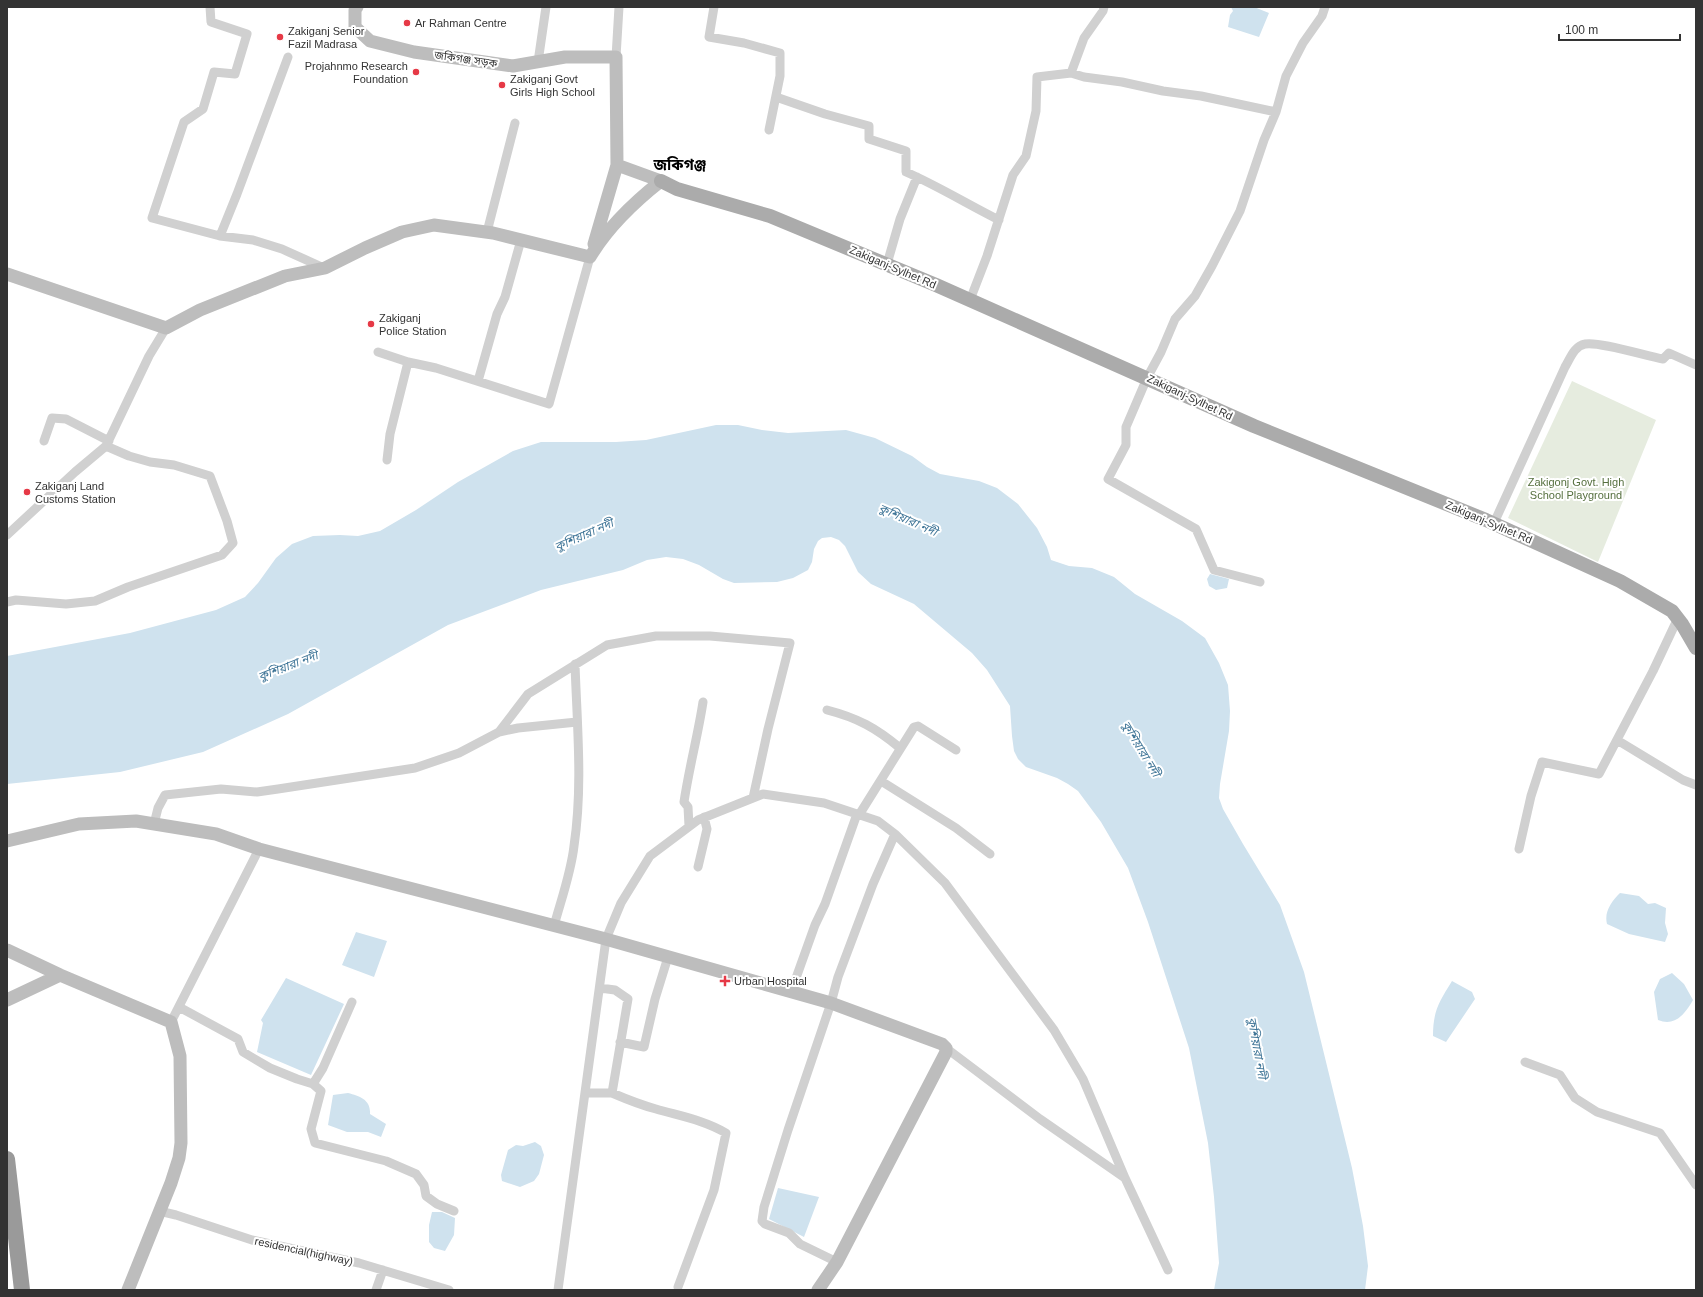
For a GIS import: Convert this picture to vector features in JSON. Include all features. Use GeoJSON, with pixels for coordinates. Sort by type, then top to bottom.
{"type":"FeatureCollection","features":[{"type":"Feature","properties":{"kind":"highway"},"geometry":{"type":"LineString","coordinates":[[7,1159],[22,1290]]}},
{"type":"Feature","properties":{"kind":"main road","name":"Zakiganj-Sylhet Rd"},"geometry":{"type":"LineString","coordinates":[[661,181],[677,189],[770,216],[887,264],[1254,426],[1494,523],[1620,581],[1672,610],[1694,643]]}},
{"type":"Feature","properties":{"kind":"street"},"geometry":{"type":"LineString","coordinates":[[210,7],[211,22],[247,34],[235,74],[214,72],[203,109],[184,122],[152,218],[220,236],[260,242],[282,249],[325,268]]}},
{"type":"Feature","properties":{"kind":"street","name":"জকিগঞ্জ সড়ক"},"geometry":{"type":"LineString","coordinates":[[357,7],[355,10],[355,27],[370,41],[414,52],[513,66],[566,58],[616,57]]}},
{"type":"Feature","properties":{"kind":"street"},"geometry":{"type":"LineString","coordinates":[[538,62],[546,7]]}},
{"type":"Feature","properties":{"kind":"street"},"geometry":{"type":"LineString","coordinates":[[378,352],[408,362],[436,368],[549,404],[617,165],[616,57],[619,7]]}},
{"type":"Feature","properties":{"kind":"street"},"geometry":{"type":"LineString","coordinates":[[714,7],[709,37],[744,43],[780,53],[780,76],[769,130]]}},
{"type":"Feature","properties":{"kind":"street"},"geometry":{"type":"LineString","coordinates":[[1071,74],[1084,38],[1103,11],[1104,7]]}},
{"type":"Feature","properties":{"kind":"street"},"geometry":{"type":"LineString","coordinates":[[1260,582],[1214,570],[1196,529],[1108,479],[1126,445],[1126,427],[1175,319],[1195,296],[1240,211],[1264,140],[1276,112],[1286,76],[1303,43],[1322,16],[1325,7]]}},
{"type":"Feature","properties":{"kind":"street"},"geometry":{"type":"LineString","coordinates":[[220,236],[288,57]]}},
{"type":"Feature","properties":{"kind":"street"},"geometry":{"type":"LineString","coordinates":[[970,300],[987,256],[1013,175],[1026,156],[1036,111],[1037,77],[1071,74],[1122,82],[1163,91],[1201,96],[1276,112]]}},
{"type":"Feature","properties":{"kind":"street"},"geometry":{"type":"LineString","coordinates":[[776,97],[825,114],[869,126],[869,139],[906,151],[906,172],[917,176],[999,220]]}},
{"type":"Feature","properties":{"kind":"street"},"geometry":{"type":"LineString","coordinates":[[487,232],[515,123]]}},
{"type":"Feature","properties":{"kind":"street"},"geometry":{"type":"LineString","coordinates":[[617,165],[661,181]]}},
{"type":"Feature","properties":{"kind":"street"},"geometry":{"type":"LineString","coordinates":[[887,264],[900,219],[917,176]]}},
{"type":"Feature","properties":{"kind":"street"},"geometry":{"type":"LineString","coordinates":[[590,257],[612,226],[643,195],[661,181]]}},
{"type":"Feature","properties":{"kind":"street"},"geometry":{"type":"LineString","coordinates":[[7,535],[74,472],[107,444],[149,356],[166,328],[200,310],[286,276],[325,268],[402,232],[434,225],[487,232],[590,257]]}},
{"type":"Feature","properties":{"kind":"street"},"geometry":{"type":"LineString","coordinates":[[478,381],[497,314],[506,297],[521,240]]}},
{"type":"Feature","properties":{"kind":"street"},"geometry":{"type":"LineString","coordinates":[[7,274],[166,328]]}},
{"type":"Feature","properties":{"kind":"street"},"geometry":{"type":"LineString","coordinates":[[1494,523],[1574,350],[1584,344],[1598,344],[1664,359],[1669,353],[1696,366]]}},
{"type":"Feature","properties":{"kind":"street"},"geometry":{"type":"LineString","coordinates":[[387,460],[390,434],[408,362]]}},
{"type":"Feature","properties":{"kind":"street"},"geometry":{"type":"LineString","coordinates":[[7,602],[16,600],[66,604],[95,601],[128,587],[222,555],[233,543],[227,521],[210,476],[174,465],[150,462],[129,456],[66,420],[52,418],[44,441]]}},
{"type":"Feature","properties":{"kind":"street"},"geometry":{"type":"LineString","coordinates":[[1519,849],[1531,796],[1542,762],[1599,774],[1653,671],[1678,618]]}},
{"type":"Feature","properties":{"kind":"street"},"geometry":{"type":"LineString","coordinates":[[500,732],[528,694],[607,645],[656,636],[710,636],[790,642],[768,729],[753,798]]}},
{"type":"Feature","properties":{"kind":"street"},"geometry":{"type":"LineString","coordinates":[[554,926],[574,849],[577,824],[579,753],[575,664]]}},
{"type":"Feature","properties":{"kind":"street"},"geometry":{"type":"LineString","coordinates":[[689,826],[688,807],[684,802],[689,773],[697,743],[703,702]]}},
{"type":"Feature","properties":{"kind":"street"},"geometry":{"type":"LineString","coordinates":[[827,710],[846,715],[877,729],[900,748]]}},
{"type":"Feature","properties":{"kind":"street"},"geometry":{"type":"LineString","coordinates":[[154,824],[158,808],[165,795],[221,789],[258,792],[415,768],[459,753],[500,732],[518,728],[577,722]]}},
{"type":"Feature","properties":{"kind":"street"},"geometry":{"type":"LineString","coordinates":[[792,992],[815,925],[825,904],[858,815],[881,781],[909,733],[914,727],[918,726],[956,750]]}},
{"type":"Feature","properties":{"kind":"street"},"geometry":{"type":"LineString","coordinates":[[1617,740],[1683,780],[1696,785]]}},
{"type":"Feature","properties":{"kind":"street"},"geometry":{"type":"LineString","coordinates":[[881,781],[956,828],[990,854]]}},
{"type":"Feature","properties":{"kind":"street"},"geometry":{"type":"LineString","coordinates":[[558,1290],[606,939],[621,903],[650,856],[689,826],[704,817],[763,794],[824,802],[878,822],[895,834],[945,883],[1054,1030],[1083,1079],[1168,1270]]}},
{"type":"Feature","properties":{"kind":"street"},"geometry":{"type":"LineString","coordinates":[[698,868],[707,829],[704,817]]}},
{"type":"Feature","properties":{"kind":"street"},"geometry":{"type":"LineString","coordinates":[[7,841],[79,824],[136,821],[216,834],[259,849],[606,939],[831,1003],[942,1044],[1040,1119],[1126,1178]]}},
{"type":"Feature","properties":{"kind":"street"},"geometry":{"type":"LineString","coordinates":[[837,1262],[800,1244],[788,1233],[765,1224],[762,1221],[764,1207],[799,1093],[831,1003],[838,977],[873,884],[895,834]]}},
{"type":"Feature","properties":{"kind":"street"},"geometry":{"type":"LineString","coordinates":[[128,1290],[158,1211],[171,1183],[179,1158],[181,1143],[180,1056],[171,1022],[259,849]]}},
{"type":"Feature","properties":{"kind":"street"},"geometry":{"type":"LineString","coordinates":[[7,950],[60,975],[171,1022]]}},
{"type":"Feature","properties":{"kind":"street"},"geometry":{"type":"LineString","coordinates":[[620,1042],[644,1047],[655,999],[668,957]]}},
{"type":"Feature","properties":{"kind":"street"},"geometry":{"type":"LineString","coordinates":[[7,1000],[60,975]]}},
{"type":"Feature","properties":{"kind":"street"},"geometry":{"type":"LineString","coordinates":[[600,988],[615,990],[628,999],[612,1093]]}},
{"type":"Feature","properties":{"kind":"street"},"geometry":{"type":"LineString","coordinates":[[313,1084],[327,1061],[352,1002]]}},
{"type":"Feature","properties":{"kind":"street"},"geometry":{"type":"LineString","coordinates":[[179,1007],[238,1039],[243,1052],[253,1058],[270,1068],[313,1084],[321,1091],[311,1129],[314,1143],[386,1161],[416,1174],[424,1185],[426,1196],[436,1204],[454,1211]]}},
{"type":"Feature","properties":{"kind":"street"},"geometry":{"type":"LineString","coordinates":[[818,1290],[837,1262],[946,1052],[946,1048]]}},
{"type":"Feature","properties":{"kind":"street"},"geometry":{"type":"LineString","coordinates":[[1525,1062],[1560,1075],[1575,1098],[1597,1112],[1660,1133],[1696,1185]]}},
{"type":"Feature","properties":{"kind":"street"},"geometry":{"type":"LineString","coordinates":[[585,1093],[612,1093],[656,1109],[697,1120],[726,1133],[714,1190],[678,1287]]}},
{"type":"Feature","properties":{"kind":"street","name":"residencial(highway)"},"geometry":{"type":"LineString","coordinates":[[158,1211],[176,1215],[252,1240],[359,1262],[449,1290]]}},
{"type":"Feature","properties":{"kind":"street"},"geometry":{"type":"LineString","coordinates":[[376,1290],[382,1270]]}},
{"type":"Feature","properties":{"kind":"green space","name":"Zakigonj Govt. High School Playground"},"geometry":{"type":"Polygon","coordinates":[[[1572,381],[1656,420],[1598,562],[1508,518],[1572,381]]]}},
{"type":"Feature","properties":{"kind":"water"},"geometry":{"type":"Polygon","coordinates":[[[1231,7],[1254,7],[1269,13],[1259,37],[1228,27],[1230,15],[1233,11],[1231,7]]]}},
{"type":"Feature","properties":{"kind":"water","name":"কুশিয়ারা নদী"},"geometry":{"type":"Polygon","coordinates":[[[716,425],[738,425],[788,433],[846,430],[875,438],[912,456],[940,474],[979,481],[997,488],[1018,504],[1037,528],[1047,547],[1051,560],[1069,566],[1092,568],[1114,577],[1135,594],[1182,621],[1205,638],[1219,663],[1228,685],[1230,711],[1229,731],[1219,798],[1223,809],[1280,905],[1304,972],[1352,1168],[1363,1226],[1368,1266],[1365,1290],[1214,1290],[1219,1263],[1214,1197],[1208,1143],[1189,1048],[1148,922],[1128,868],[1101,822],[1078,791],[1057,778],[1026,767],[1018,759],[1014,751],[1010,706],[987,670],[972,653],[914,604],[871,584],[858,572],[845,546],[839,540],[831,537],[822,538],[818,541],[808,570],[793,578],[777,582],[734,583],[723,579],[699,565],[683,559],[666,557],[647,560],[623,570],[541,590],[448,625],[288,714],[203,752],[120,772],[7,784],[7,656],[130,633],[216,610],[245,597],[258,583],[276,558],[292,544],[313,536],[358,536],[380,531],[416,510],[458,482],[513,451],[541,442],[616,442],[646,440],[716,425]]]}},
{"type":"Feature","properties":{"kind":"water"},"geometry":{"type":"Polygon","coordinates":[[[1210,574],[1229,579],[1227,588],[1216,590],[1209,586],[1207,579],[1210,574]]]}},
{"type":"Feature","properties":{"kind":"water"},"geometry":{"type":"Polygon","coordinates":[[[1620,893],[1639,896],[1648,904],[1655,903],[1666,908],[1665,923],[1668,934],[1665,942],[1629,934],[1607,924],[1607,911],[1620,893]]]}},
{"type":"Feature","properties":{"kind":"water"},"geometry":{"type":"Polygon","coordinates":[[[356,932],[387,941],[374,977],[342,965],[356,932]]]}},
{"type":"Feature","properties":{"kind":"water"},"geometry":{"type":"Polygon","coordinates":[[[1672,973],[1684,984],[1693,1000],[1687,1010],[1679,1018],[1670,1022],[1664,1022],[1658,1020],[1654,992],[1660,979],[1672,973]]]}},
{"type":"Feature","properties":{"kind":"water"},"geometry":{"type":"Polygon","coordinates":[[[286,978],[344,1004],[311,1075],[257,1052],[263,1023],[261,1020],[286,978]]]}},
{"type":"Feature","properties":{"kind":"water"},"geometry":{"type":"Polygon","coordinates":[[[1452,981],[1472,992],[1475,999],[1446,1042],[1433,1036],[1433,1027],[1438,1007],[1452,981]]]}},
{"type":"Feature","properties":{"kind":"water"},"geometry":{"type":"Polygon","coordinates":[[[348,1093],[364,1099],[369,1105],[370,1114],[386,1124],[381,1137],[368,1132],[347,1132],[328,1125],[333,1095],[348,1093]]]}},
{"type":"Feature","properties":{"kind":"water"},"geometry":{"type":"Polygon","coordinates":[[[535,1142],[541,1146],[544,1155],[539,1174],[534,1181],[520,1187],[502,1181],[501,1175],[508,1150],[516,1145],[523,1146],[535,1142]]]}},
{"type":"Feature","properties":{"kind":"water"},"geometry":{"type":"Polygon","coordinates":[[[778,1188],[819,1197],[804,1237],[769,1219],[778,1188]]]}},
{"type":"Feature","properties":{"kind":"water"},"geometry":{"type":"Polygon","coordinates":[[[432,1212],[442,1212],[455,1218],[454,1235],[445,1251],[434,1248],[429,1242],[429,1225],[432,1212]]]}},
{"type":"Feature","properties":{"kind":"place","name":"Ar Rahman Centre"},"geometry":{"type":"Point","coordinates":[407,23]}},
{"type":"Feature","properties":{"kind":"place","name":"Zakiganj Senior Fazil Madrasa"},"geometry":{"type":"Point","coordinates":[280,37]}},
{"type":"Feature","properties":{"kind":"place","name":"Projahnmo Research Foundation"},"geometry":{"type":"Point","coordinates":[416,72]}},
{"type":"Feature","properties":{"kind":"place","name":"Zakiganj Govt Girls High School"},"geometry":{"type":"Point","coordinates":[502,85]}},
{"type":"Feature","properties":{"kind":"place","name":"Zakiganj Police Station"},"geometry":{"type":"Point","coordinates":[371,324]}},
{"type":"Feature","properties":{"kind":"place","name":"Zakiganj Land Customs Station"},"geometry":{"type":"Point","coordinates":[27,492]}},
{"type":"Feature","properties":{"kind":"place","name":"Urban Hospital"},"geometry":{"type":"Point","coordinates":[725,981]}},
{"type":"Feature","properties":{"kind":"district","name":"জকিগঞ্জ"},"geometry":{"type":"Point","coordinates":[680,164]}}]}
